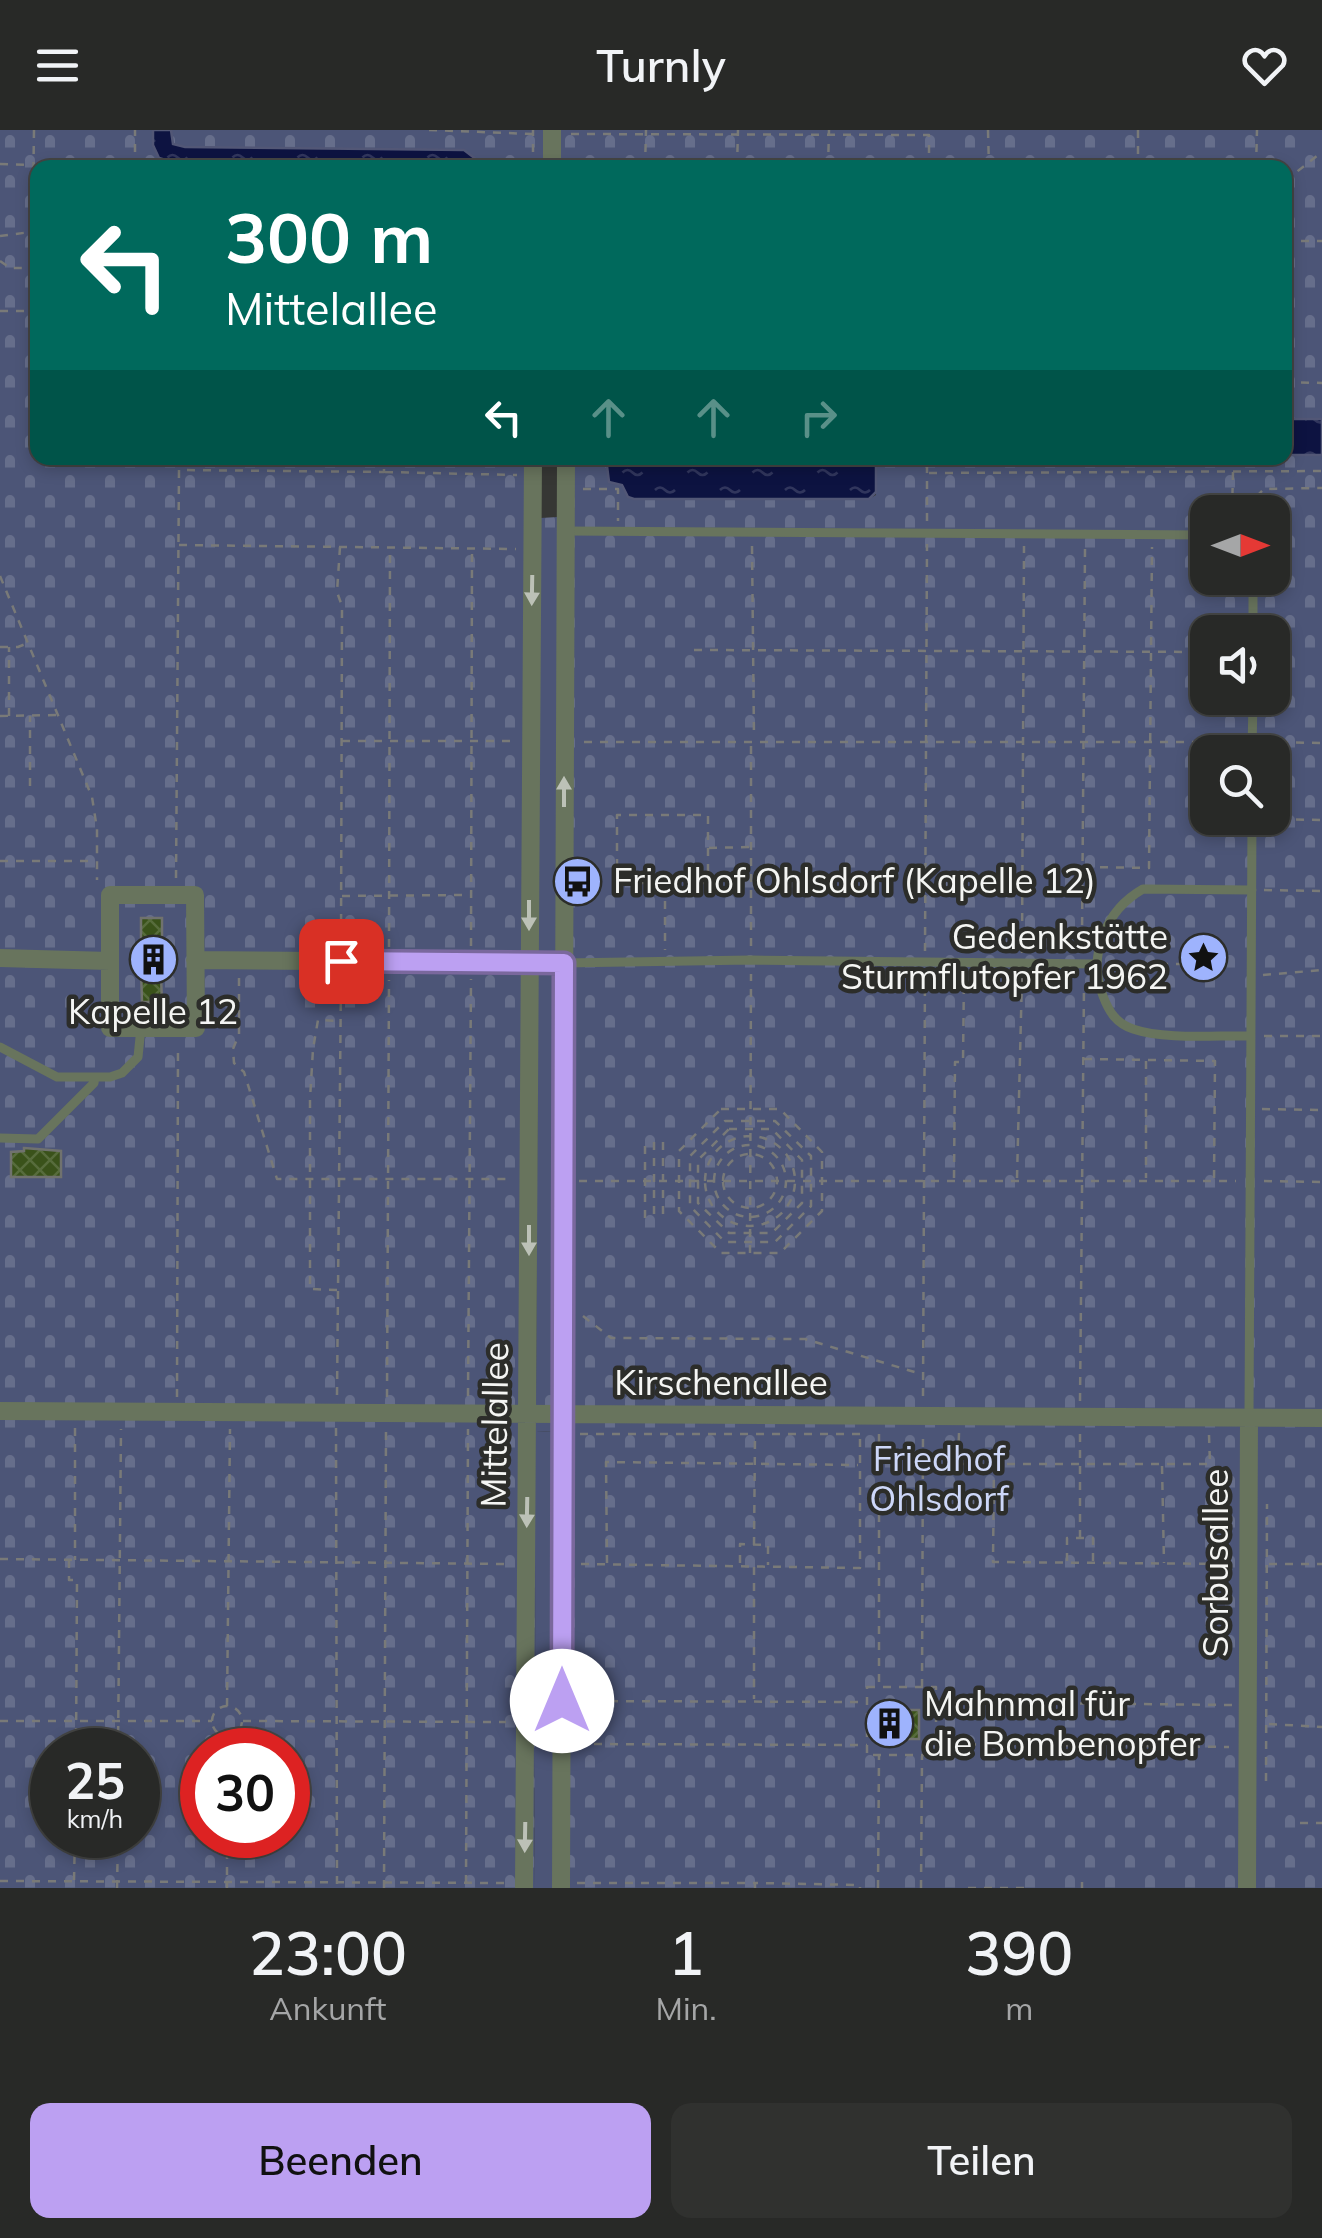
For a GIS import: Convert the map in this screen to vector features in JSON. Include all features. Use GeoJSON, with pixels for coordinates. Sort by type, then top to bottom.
{"type":"FeatureCollection","features":[{"type":"Feature","properties":{"kind":"street"},"geometry":{"type":"LineString","coordinates":[[543,132],[550,160]]}},
{"type":"Feature","properties":{"kind":"street","name":"Mittelallee"},"geometry":{"type":"LineString","coordinates":[[562,1885],[566,465]]}},
{"type":"Feature","properties":{"kind":"street","name":"Mittelallee"},"geometry":{"type":"LineString","coordinates":[[524,1885],[533,466]]}},
{"type":"Feature","properties":{"kind":"street"},"geometry":{"type":"LineString","coordinates":[[533,540],[565,531]]}},
{"type":"Feature","properties":{"kind":"street"},"geometry":{"type":"LineString","coordinates":[[176,894],[195,894],[196,1028],[110,1028],[110,895],[176,894]]}},
{"type":"Feature","properties":{"kind":"street"},"geometry":{"type":"LineString","coordinates":[[0,958],[110,961]]}},
{"type":"Feature","properties":{"kind":"street"},"geometry":{"type":"LineString","coordinates":[[195,960],[564,963]]}},
{"type":"Feature","properties":{"kind":"street","name":"Kirschenallee"},"geometry":{"type":"LineString","coordinates":[[0,1412],[528,1414],[562,1424],[923,1416],[1322,1418]]}},
{"type":"Feature","properties":{"kind":"street","name":"Sorbusallee"},"geometry":{"type":"LineString","coordinates":[[1247,1888],[1248,1705],[1258,1564],[1249,1418]]}},
{"type":"Feature","properties":{"kind":"lane"},"geometry":{"type":"LineString","coordinates":[[565,531],[1190,535]]}},
{"type":"Feature","properties":{"kind":"lane"},"geometry":{"type":"LineString","coordinates":[[1249,1418],[1252,835]]}},
{"type":"Feature","properties":{"kind":"lane"},"geometry":{"type":"LineString","coordinates":[[1251,1036],[1133,1029],[1112,1016],[1100,990],[1096,964],[1100,938],[1114,914],[1128,898],[1144,889],[1252,890]]}},
{"type":"Feature","properties":{"kind":"lane"},"geometry":{"type":"LineString","coordinates":[[564,963],[750,960],[1096,964]]}},
{"type":"Feature","properties":{"kind":"lane"},"geometry":{"type":"LineString","coordinates":[[0,1047],[58,1077],[94,1077],[122,1073],[132,1066],[141,1046],[141,1028]]}},
{"type":"Feature","properties":{"kind":"lane"},"geometry":{"type":"LineString","coordinates":[[0,1138],[38,1139],[94,1083],[94,1077]]}},
{"type":"Feature","properties":{"kind":"path"},"geometry":{"type":"LineString","coordinates":[[34,130],[34,160]]}},
{"type":"Feature","properties":{"kind":"path"},"geometry":{"type":"LineString","coordinates":[[135,130],[135,160]]}},
{"type":"Feature","properties":{"kind":"path"},"geometry":{"type":"LineString","coordinates":[[429,130],[929,132],[929,160]]}},
{"type":"Feature","properties":{"kind":"path"},"geometry":{"type":"LineString","coordinates":[[988,130],[989,160]]}},
{"type":"Feature","properties":{"kind":"path"},"geometry":{"type":"LineString","coordinates":[[1138,130],[1138,160]]}},
{"type":"Feature","properties":{"kind":"path"},"geometry":{"type":"LineString","coordinates":[[1256,160],[1257,130]]}},
{"type":"Feature","properties":{"kind":"path"},"geometry":{"type":"LineString","coordinates":[[535,160],[543,132]]}},
{"type":"Feature","properties":{"kind":"path"},"geometry":{"type":"LineString","coordinates":[[645,160],[646,132]]}},
{"type":"Feature","properties":{"kind":"path"},"geometry":{"type":"LineString","coordinates":[[738,132],[738,160]]}},
{"type":"Feature","properties":{"kind":"path"},"geometry":{"type":"LineString","coordinates":[[828,160],[829,132]]}},
{"type":"Feature","properties":{"kind":"path"},"geometry":{"type":"LineString","coordinates":[[1292,176],[1322,152]]}},
{"type":"Feature","properties":{"kind":"path"},"geometry":{"type":"LineString","coordinates":[[0,164],[30,164]]}},
{"type":"Feature","properties":{"kind":"path"},"geometry":{"type":"LineString","coordinates":[[0,236],[30,231]]}},
{"type":"Feature","properties":{"kind":"path"},"geometry":{"type":"LineString","coordinates":[[1292,241],[1322,241]]}},
{"type":"Feature","properties":{"kind":"path"},"geometry":{"type":"LineString","coordinates":[[0,261],[10,268],[30,268]]}},
{"type":"Feature","properties":{"kind":"path"},"geometry":{"type":"LineString","coordinates":[[0,311],[30,311]]}},
{"type":"Feature","properties":{"kind":"path"},"geometry":{"type":"LineString","coordinates":[[1292,382],[1322,383]]}},
{"type":"Feature","properties":{"kind":"path"},"geometry":{"type":"LineString","coordinates":[[384,465],[384,472]]}},
{"type":"Feature","properties":{"kind":"path"},"geometry":{"type":"LineString","coordinates":[[922,1687],[927,465]]}},
{"type":"Feature","properties":{"kind":"path"},"geometry":{"type":"LineString","coordinates":[[176,894],[179,470],[384,472],[533,466]]}},
{"type":"Feature","properties":{"kind":"path"},"geometry":{"type":"LineString","coordinates":[[1232,495],[1233,471]]}},
{"type":"Feature","properties":{"kind":"path"},"geometry":{"type":"LineString","coordinates":[[927,473],[1322,471]]}},
{"type":"Feature","properties":{"kind":"path"},"geometry":{"type":"LineString","coordinates":[[1259,495],[1267,488],[1322,489]]}},
{"type":"Feature","properties":{"kind":"path"},"geometry":{"type":"LineString","coordinates":[[582,489],[618,490],[618,532]]}},
{"type":"Feature","properties":{"kind":"path"},"geometry":{"type":"LineString","coordinates":[[1017,1180],[1024,534]]}},
{"type":"Feature","properties":{"kind":"path"},"geometry":{"type":"LineString","coordinates":[[1085,534],[1082,936],[1096,964]]}},
{"type":"Feature","properties":{"kind":"path"},"geometry":{"type":"LineString","coordinates":[[750,1253],[752,535]]}},
{"type":"Feature","properties":{"kind":"path"},"geometry":{"type":"LineString","coordinates":[[1083,867],[1149,868],[1153,535]]}},
{"type":"Feature","properties":{"kind":"path"},"geometry":{"type":"LineString","coordinates":[[179,545],[472,548],[533,540]]}},
{"type":"Feature","properties":{"kind":"path"},"geometry":{"type":"LineString","coordinates":[[336,1888],[340,547]]}},
{"type":"Feature","properties":{"kind":"path"},"geometry":{"type":"LineString","coordinates":[[384,1885],[390,548]]}},
{"type":"Feature","properties":{"kind":"path"},"geometry":{"type":"LineString","coordinates":[[466,1882],[472,548]]}},
{"type":"Feature","properties":{"kind":"path"},"geometry":{"type":"LineString","coordinates":[[0,576],[92,798],[97,829],[97,881],[110,895]]}},
{"type":"Feature","properties":{"kind":"path"},"geometry":{"type":"LineString","coordinates":[[0,647],[30,642]]}},
{"type":"Feature","properties":{"kind":"path"},"geometry":{"type":"LineString","coordinates":[[8,716],[9,647]]}},
{"type":"Feature","properties":{"kind":"path"},"geometry":{"type":"LineString","coordinates":[[694,650],[1190,652]]}},
{"type":"Feature","properties":{"kind":"path"},"geometry":{"type":"LineString","coordinates":[[0,716],[60,716]]}},
{"type":"Feature","properties":{"kind":"path"},"geometry":{"type":"LineString","coordinates":[[30,716],[30,786]]}},
{"type":"Feature","properties":{"kind":"path"},"geometry":{"type":"LineString","coordinates":[[342,741],[530,741]]}},
{"type":"Feature","properties":{"kind":"path"},"geometry":{"type":"LineString","coordinates":[[565,742],[1190,744]]}},
{"type":"Feature","properties":{"kind":"path"},"geometry":{"type":"LineString","coordinates":[[1290,745],[1322,743]]}},
{"type":"Feature","properties":{"kind":"path"},"geometry":{"type":"LineString","coordinates":[[617,814],[708,814],[708,883],[666,883],[617,883],[617,814]]}},
{"type":"Feature","properties":{"kind":"path"},"geometry":{"type":"LineString","coordinates":[[1290,819],[1322,820]]}},
{"type":"Feature","properties":{"kind":"path"},"geometry":{"type":"LineString","coordinates":[[708,848],[751,847]]}},
{"type":"Feature","properties":{"kind":"path"},"geometry":{"type":"LineString","coordinates":[[0,860],[97,860]]}},
{"type":"Feature","properties":{"kind":"path"},"geometry":{"type":"LineString","coordinates":[[666,883],[666,961]]}},
{"type":"Feature","properties":{"kind":"path"},"geometry":{"type":"LineString","coordinates":[[1252,890],[1322,890]]}},
{"type":"Feature","properties":{"kind":"path"},"geometry":{"type":"LineString","coordinates":[[340,896],[470,895]]}},
{"type":"Feature","properties":{"kind":"path"},"geometry":{"type":"LineString","coordinates":[[239,960],[234,1064],[244,1072],[277,1179],[529,1179]]}},
{"type":"Feature","properties":{"kind":"path"},"geometry":{"type":"LineString","coordinates":[[954,1180],[955,1062],[964,1062],[964,963]]}},
{"type":"Feature","properties":{"kind":"path"},"geometry":{"type":"LineString","coordinates":[[1096,964],[1225,964]]}},
{"type":"Feature","properties":{"kind":"path"},"geometry":{"type":"LineString","coordinates":[[1080,1538],[1082,988],[1096,964]]}},
{"type":"Feature","properties":{"kind":"path"},"geometry":{"type":"LineString","coordinates":[[1251,976],[1322,970]]}},
{"type":"Feature","properties":{"kind":"path"},"geometry":{"type":"LineString","coordinates":[[339,1290],[310,1289],[312,1049],[318,1020],[341,1021]]}},
{"type":"Feature","properties":{"kind":"path"},"geometry":{"type":"LineString","coordinates":[[178,1028],[178,1412]]}},
{"type":"Feature","properties":{"kind":"path"},"geometry":{"type":"LineString","coordinates":[[1251,1036],[1322,1036]]}},
{"type":"Feature","properties":{"kind":"path"},"geometry":{"type":"LineString","coordinates":[[1082,1059],[1215,1060],[1214,1181]]}},
{"type":"Feature","properties":{"kind":"path"},"geometry":{"type":"LineString","coordinates":[[1146,1060],[1146,1181]]}},
{"type":"Feature","properties":{"kind":"path"},"geometry":{"type":"LineString","coordinates":[[1250,1109],[1322,1110]]}},
{"type":"Feature","properties":{"kind":"path"},"geometry":{"type":"LineString","coordinates":[[721,1110],[780,1110],[822,1152],[822,1211],[780,1253],[720,1253],[679,1211],[679,1181],[679,1151],[721,1110]]}},
{"type":"Feature","properties":{"kind":"path"},"geometry":{"type":"LineString","coordinates":[[726,1120],[776,1120],[811,1156],[811,1206],[775,1242],[725,1242],[690,1206],[690,1181],[690,1156],[726,1120]]}},
{"type":"Feature","properties":{"kind":"path"},"geometry":{"type":"LineString","coordinates":[[729,1129],[772,1129],[802,1160],[802,1203],[772,1233],[729,1233],[698,1202],[698,1181],[698,1160],[729,1129]]}},
{"type":"Feature","properties":{"kind":"path"},"geometry":{"type":"LineString","coordinates":[[732,1138],[750,1138],[768,1138],[794,1163],[794,1199],[768,1225],[732,1225],[707,1199],[707,1163],[732,1138]]}},
{"type":"Feature","properties":{"kind":"path"},"geometry":{"type":"LineString","coordinates":[[645,1142],[645,1218]]}},
{"type":"Feature","properties":{"kind":"path"},"geometry":{"type":"LineString","coordinates":[[654,1142],[654,1218]]}},
{"type":"Feature","properties":{"kind":"path"},"geometry":{"type":"LineString","coordinates":[[663,1142],[663,1218]]}},
{"type":"Feature","properties":{"kind":"path"},"geometry":{"type":"LineString","coordinates":[[736,1146],[765,1146],[786,1166],[785,1196],[765,1216],[736,1216],[716,1196],[716,1181],[716,1166],[736,1146]]}},
{"type":"Feature","properties":{"kind":"path"},"geometry":{"type":"LineString","coordinates":[[739,1154],[762,1154],[777,1170],[777,1192],[762,1208],[739,1208],[724,1192],[724,1181],[724,1170],[739,1154]]}},
{"type":"Feature","properties":{"kind":"path"},"geometry":{"type":"LineString","coordinates":[[563,1181],[1322,1182]]}},
{"type":"Feature","properties":{"kind":"path"},"geometry":{"type":"LineString","coordinates":[[563,1311],[577,1311],[610,1338],[806,1339],[923,1374]]}},
{"type":"Feature","properties":{"kind":"path"},"geometry":{"type":"LineString","coordinates":[[74,1412],[75,1560]]}},
{"type":"Feature","properties":{"kind":"path"},"geometry":{"type":"LineString","coordinates":[[118,1728],[121,1412]]}},
{"type":"Feature","properties":{"kind":"path"},"geometry":{"type":"LineString","coordinates":[[227,1706],[230,1413]]}},
{"type":"Feature","properties":{"kind":"path"},"geometry":{"type":"LineString","coordinates":[[960,1416],[958,1464],[1210,1464],[1209,1418]]}},
{"type":"Feature","properties":{"kind":"path"},"geometry":{"type":"LineString","coordinates":[[562,1424],[754,1434],[879,1434],[879,1687]]}},
{"type":"Feature","properties":{"kind":"path"},"geometry":{"type":"LineString","coordinates":[[754,1434],[754,1544]]}},
{"type":"Feature","properties":{"kind":"path"},"geometry":{"type":"LineString","coordinates":[[562,1564],[860,1568],[860,1434]]}},
{"type":"Feature","properties":{"kind":"path"},"geometry":{"type":"LineString","coordinates":[[607,1565],[606,1462],[860,1465]]}},
{"type":"Feature","properties":{"kind":"path"},"geometry":{"type":"LineString","coordinates":[[994,1464],[994,1562],[1322,1564]]}},
{"type":"Feature","properties":{"kind":"path"},"geometry":{"type":"LineString","coordinates":[[1162,1465],[1164,1563]]}},
{"type":"Feature","properties":{"kind":"path"},"geometry":{"type":"LineString","coordinates":[[1266,1797],[1258,1564],[1267,1491]]}},
{"type":"Feature","properties":{"kind":"path"},"geometry":{"type":"LineString","coordinates":[[1067,1563],[1067,1538],[1093,1538],[1093,1563]]}},
{"type":"Feature","properties":{"kind":"path"},"geometry":{"type":"LineString","coordinates":[[740,1566],[740,1544],[754,1544],[768,1545],[768,1566]]}},
{"type":"Feature","properties":{"kind":"path"},"geometry":{"type":"LineString","coordinates":[[0,1559],[526,1564]]}},
{"type":"Feature","properties":{"kind":"path"},"geometry":{"type":"LineString","coordinates":[[69,1560],[69,1580],[77,1580],[76,1728]]}},
{"type":"Feature","properties":{"kind":"path"},"geometry":{"type":"LineString","coordinates":[[754,1566],[754,1702]]}},
{"type":"Feature","properties":{"kind":"path"},"geometry":{"type":"LineString","coordinates":[[867,1687],[922,1687],[936,1687],[936,1755],[867,1755],[867,1687]]}},
{"type":"Feature","properties":{"kind":"path"},"geometry":{"type":"LineString","coordinates":[[562,1701],[867,1702]]}},
{"type":"Feature","properties":{"kind":"path"},"geometry":{"type":"LineString","coordinates":[[936,1702],[1248,1705]]}},
{"type":"Feature","properties":{"kind":"path"},"geometry":{"type":"LineString","coordinates":[[214,1728],[215,1712],[227,1706],[236,1708],[242,1721],[240,1728]]}},
{"type":"Feature","properties":{"kind":"path"},"geometry":{"type":"LineString","coordinates":[[0,1721],[212,1722]]}},
{"type":"Feature","properties":{"kind":"path"},"geometry":{"type":"LineString","coordinates":[[242,1721],[526,1722]]}},
{"type":"Feature","properties":{"kind":"path"},"geometry":{"type":"LineString","coordinates":[[1266,1724],[1322,1726]]}},
{"type":"Feature","properties":{"kind":"path"},"geometry":{"type":"LineString","coordinates":[[562,1744],[867,1745]]}},
{"type":"Feature","properties":{"kind":"path"},"geometry":{"type":"LineString","coordinates":[[936,1744],[1231,1747]]}},
{"type":"Feature","properties":{"kind":"path"},"geometry":{"type":"LineString","coordinates":[[878,1888],[879,1755]]}},
{"type":"Feature","properties":{"kind":"path"},"geometry":{"type":"LineString","coordinates":[[921,1888],[922,1755]]}},
{"type":"Feature","properties":{"kind":"path"},"geometry":{"type":"LineString","coordinates":[[1300,1822],[1322,1822]]}},
{"type":"Feature","properties":{"kind":"path"},"geometry":{"type":"LineString","coordinates":[[74,1858],[74,1881]]}},
{"type":"Feature","properties":{"kind":"path"},"geometry":{"type":"LineString","coordinates":[[117,1888],[118,1858]]}},
{"type":"Feature","properties":{"kind":"path"},"geometry":{"type":"LineString","coordinates":[[227,1858],[227,1888]]}},
{"type":"Feature","properties":{"kind":"path"},"geometry":{"type":"LineString","coordinates":[[0,1881],[524,1885]]}},
{"type":"Feature","properties":{"kind":"path"},"geometry":{"type":"LineString","coordinates":[[1082,1882],[1082,1888]]}},
{"type":"Feature","properties":{"kind":"path"},"geometry":{"type":"LineString","coordinates":[[562,1885],[860,1888]]}},
{"type":"Feature","properties":{"kind":"path"},"geometry":{"type":"LineString","coordinates":[[968,1888],[1024,1888]]}},
{"type":"Feature","properties":{"kind":"green space","name":"Friedhof Ohlsdorf"},"geometry":{"type":"Polygon","coordinates":[[[0,130],[153,130],[153,145],[174,160],[30,160],[30,465],[539,465],[540,518],[558,517],[558,465],[607,465],[609,482],[622,485],[627,494],[869,499],[876,495],[876,465],[1292,465],[1292,455],[1322,455],[1322,1888],[553,1888],[554,1750],[535,1751],[534,1888],[0,1888],[0,130]],[[541,545],[538,950],[557,951],[559,545],[541,545]],[[538,970],[536,1394],[555,1395],[558,970],[538,970]],[[537,1431],[535,1692],[554,1693],[555,1432],[537,1431]]]}},
{"type":"Feature","properties":{"kind":"green space"},"geometry":{"type":"Polygon","coordinates":[[[171,130],[1322,130],[1322,419],[1292,419],[1292,160],[476,160],[464,150],[173,144],[171,130]]]}},
{"type":"Feature","properties":{"kind":"green space"},"geometry":{"type":"Polygon","coordinates":[[[540,545],[560,545],[557,951],[538,951],[540,545]]]}},
{"type":"Feature","properties":{"kind":"green space"},"geometry":{"type":"Polygon","coordinates":[[[538,970],[558,970],[555,1395],[536,1395],[538,970]]]}},
{"type":"Feature","properties":{"kind":"green space"},"geometry":{"type":"Polygon","coordinates":[[[536,1431],[556,1432],[555,1693],[535,1693],[536,1431]]]}},
{"type":"Feature","properties":{"kind":"green space"},"geometry":{"type":"Polygon","coordinates":[[[535,1750],[555,1750],[553,1888],[534,1888],[535,1750]]]}},
{"type":"Feature","properties":{"kind":"water"},"geometry":{"type":"Polygon","coordinates":[[[153,130],[171,130],[173,144],[185,147],[464,150],[477,160],[166,160],[159,158],[153,145],[153,130]]]}},
{"type":"Feature","properties":{"kind":"water"},"geometry":{"type":"Polygon","coordinates":[[[1292,419],[1322,419],[1322,455],[1292,455],[1292,419]]]}},
{"type":"Feature","properties":{"kind":"water"},"geometry":{"type":"Polygon","coordinates":[[[607,465],[876,465],[876,492],[869,499],[634,499],[628,497],[622,485],[609,482],[607,465]]]}},
{"type":"Feature","properties":{"kind":"building","name":"Kapelle 12"},"geometry":{"type":"Polygon","coordinates":[[[141,918],[162,918],[162,943],[174,950],[174,970],[161,976],[162,1002],[142,1002],[141,970],[133,965],[133,954],[141,950],[141,918]]]}},
{"type":"Feature","properties":{"kind":"building"},"geometry":{"type":"Polygon","coordinates":[[[24,1148],[61,1151],[61,1177],[11,1177],[11,1152],[24,1148]]]}},
{"type":"Feature","properties":{"kind":"building"},"geometry":{"type":"Polygon","coordinates":[[[887,1710],[919,1710],[919,1739],[887,1739],[887,1710]]]}},
{"type":"Feature","properties":{"kind":"place","name":"Friedhof Ohlsdorf (Kapelle 12)"},"geometry":{"type":"Point","coordinates":[578,881]}},
{"type":"Feature","properties":{"kind":"place","name":"Gedenkstätte Sturmflutopfer 1962"},"geometry":{"type":"Point","coordinates":[1203,957]}},
{"type":"Feature","properties":{"kind":"place","name":"Kapelle 12"},"geometry":{"type":"Point","coordinates":[153,960]}},
{"type":"Feature","properties":{"kind":"place","name":"Mahnmal für die Bombenopfer"},"geometry":{"type":"Point","coordinates":[889,1724]}},
{"type":"Feature","properties":{"kind":"route"},"geometry":{"type":"LineString","coordinates":[[341,961],[564,963],[562,1701]]}}]}
